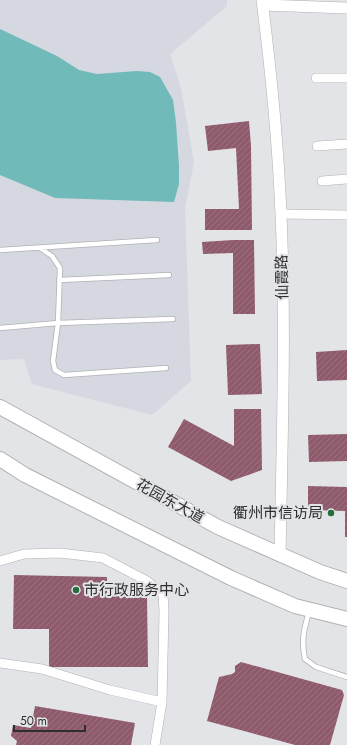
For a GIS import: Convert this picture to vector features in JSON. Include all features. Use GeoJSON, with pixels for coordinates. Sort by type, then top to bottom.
{"type":"FeatureCollection","features":[{"type":"Feature","properties":{"kind":"main road","name":"花园东大道"},"geometry":{"type":"LineString","coordinates":[[0,407],[218,527],[280,556],[347,581]]}},
{"type":"Feature","properties":{"kind":"main road"},"geometry":{"type":"LineString","coordinates":[[0,459],[25,475],[231,578],[294,606],[347,620]]}},
{"type":"Feature","properties":{"kind":"street"},"geometry":{"type":"LineString","coordinates":[[263,2],[347,8]]}},
{"type":"Feature","properties":{"kind":"street","name":"仙霞路"},"geometry":{"type":"LineString","coordinates":[[263,2],[277,137],[281,214],[284,354],[280,556]]}},
{"type":"Feature","properties":{"kind":"street"},"geometry":{"type":"LineString","coordinates":[[316,78],[347,78]]}},
{"type":"Feature","properties":{"kind":"street"},"geometry":{"type":"LineString","coordinates":[[317,146],[347,144]]}},
{"type":"Feature","properties":{"kind":"street"},"geometry":{"type":"LineString","coordinates":[[322,181],[347,179]]}},
{"type":"Feature","properties":{"kind":"street"},"geometry":{"type":"LineString","coordinates":[[281,214],[347,214]]}},
{"type":"Feature","properties":{"kind":"street"},"geometry":{"type":"LineString","coordinates":[[0,561],[24,554],[60,553],[103,558],[147,581],[163,594],[162,702],[155,745]]}},
{"type":"Feature","properties":{"kind":"street"},"geometry":{"type":"LineString","coordinates":[[0,663],[42,669],[110,690],[162,702]]}},
{"type":"Feature","properties":{"kind":"lane"},"geometry":{"type":"LineString","coordinates":[[0,250],[157,240]]}},
{"type":"Feature","properties":{"kind":"lane"},"geometry":{"type":"LineString","coordinates":[[40,248],[52,256],[60,268],[58,323],[53,361],[55,370],[64,375],[166,368]]}},
{"type":"Feature","properties":{"kind":"lane"},"geometry":{"type":"LineString","coordinates":[[59,280],[169,275]]}},
{"type":"Feature","properties":{"kind":"lane"},"geometry":{"type":"LineString","coordinates":[[0,328],[58,323],[173,319]]}},
{"type":"Feature","properties":{"kind":"lane"},"geometry":{"type":"LineString","coordinates":[[310,610],[304,628],[302,645],[305,658],[316,667],[347,677]]}},
{"type":"Feature","properties":{"kind":"shaded area"},"geometry":{"type":"Polygon","coordinates":[[[0,0],[227,0],[227,6],[170,54],[181,88],[194,162],[185,208],[191,381],[152,415],[32,384],[24,359],[0,360],[0,0]]]}},
{"type":"Feature","properties":{"kind":"water"},"geometry":{"type":"Polygon","coordinates":[[[0,29],[57,56],[79,70],[97,74],[137,71],[150,72],[160,77],[173,100],[176,123],[179,184],[174,202],[55,198],[0,175],[0,29]]]}},
{"type":"Feature","properties":{"kind":"building"},"geometry":{"type":"Polygon","coordinates":[[[249,121],[251,146],[252,230],[205,230],[205,209],[239,209],[236,148],[208,151],[205,126],[249,121]]]}},
{"type":"Feature","properties":{"kind":"building"},"geometry":{"type":"Polygon","coordinates":[[[254,240],[255,314],[233,314],[233,253],[203,254],[202,242],[254,240]]]}},
{"type":"Feature","properties":{"kind":"building"},"geometry":{"type":"Polygon","coordinates":[[[260,344],[262,394],[228,395],[226,345],[260,344]]]}},
{"type":"Feature","properties":{"kind":"building"},"geometry":{"type":"Polygon","coordinates":[[[347,350],[347,380],[317,381],[316,352],[347,350]]]}},
{"type":"Feature","properties":{"kind":"building"},"geometry":{"type":"Polygon","coordinates":[[[234,409],[261,409],[262,470],[231,481],[168,447],[184,419],[234,446],[234,409]]]}},
{"type":"Feature","properties":{"kind":"building"},"geometry":{"type":"Polygon","coordinates":[[[347,434],[347,461],[309,462],[308,435],[347,434]]]}},
{"type":"Feature","properties":{"kind":"building"},"geometry":{"type":"Polygon","coordinates":[[[308,486],[347,487],[347,537],[345,537],[345,511],[308,510],[308,486]]]}},
{"type":"Feature","properties":{"kind":"building"},"geometry":{"type":"Polygon","coordinates":[[[14,575],[107,577],[107,596],[147,596],[148,667],[49,667],[49,629],[13,629],[14,575]]]}},
{"type":"Feature","properties":{"kind":"building"},"geometry":{"type":"Polygon","coordinates":[[[241,662],[342,690],[344,695],[330,745],[295,745],[207,721],[219,677],[235,672],[235,666],[241,662]]]}},
{"type":"Feature","properties":{"kind":"building"},"geometry":{"type":"Polygon","coordinates":[[[35,706],[135,723],[131,745],[16,745],[17,741],[11,736],[13,725],[31,728],[35,706]]]}},
{"type":"Feature","properties":{"kind":"place","name":"衢州市信访局"},"geometry":{"type":"Point","coordinates":[331,513]}},
{"type":"Feature","properties":{"kind":"place","name":"市行政服务中心"},"geometry":{"type":"Point","coordinates":[76,590]}}]}
